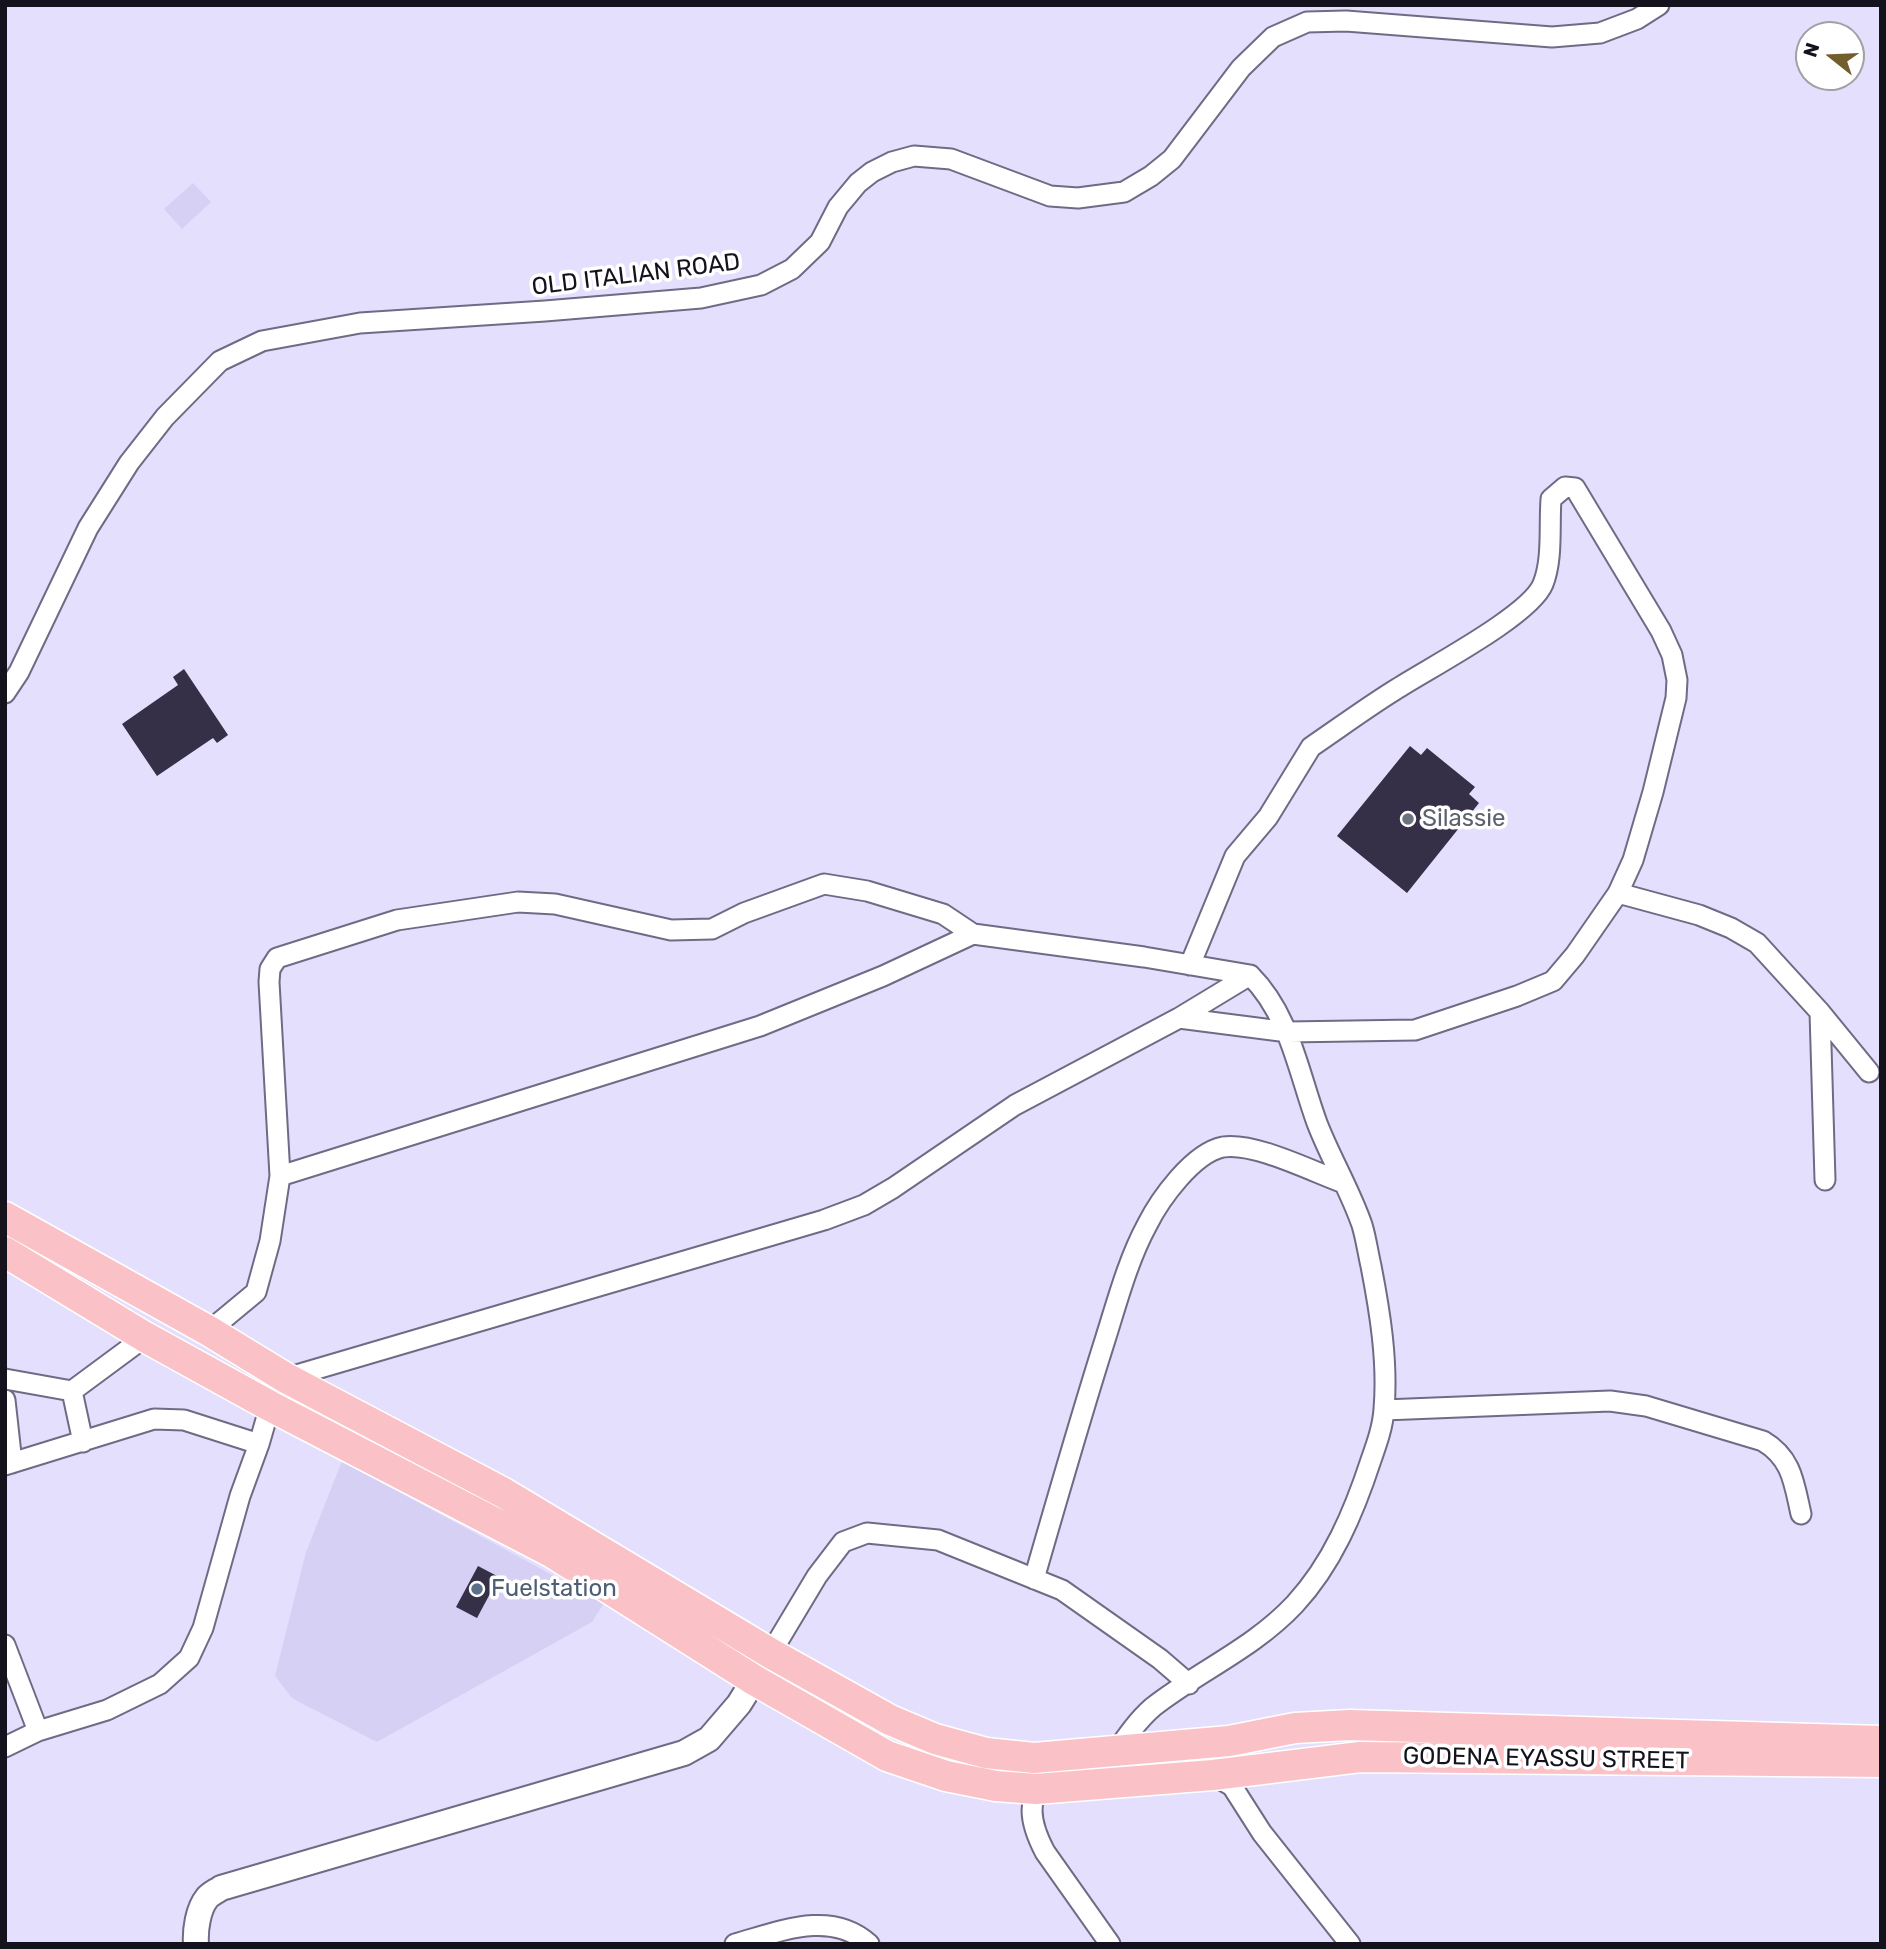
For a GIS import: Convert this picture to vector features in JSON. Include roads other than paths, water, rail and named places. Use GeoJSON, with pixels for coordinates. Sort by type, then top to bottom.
{"type":"FeatureCollection","features":[{"type":"Feature","properties":{"kind":"main road"},"geometry":{"type":"LineString","coordinates":[[5,1217],[209,1331],[560,1542]]}},
{"type":"Feature","properties":{"kind":"main road"},"geometry":{"type":"LineString","coordinates":[[5,1252],[145,1337],[270,1406],[495,1505]]}},
{"type":"Feature","properties":{"kind":"main road","name":"GODENA EYASSU STREET"},"geometry":{"type":"LineString","coordinates":[[560,1542],[890,1720],[960,1747],[1006,1757],[1116,1752],[1228,1741],[1296,1728],[1350,1725],[1881,1741]]}},
{"type":"Feature","properties":{"kind":"main road","name":"GODENA EYASSU STREET"},"geometry":{"type":"LineString","coordinates":[[560,1542],[754,1680],[887,1756],[946,1776],[996,1786],[1036,1789],[1213,1775],[1360,1757],[1881,1762]]}},
{"type":"Feature","properties":{"kind":"street","name":"OLD ITALIAN ROAD"},"geometry":{"type":"LineString","coordinates":[[5,693],[19,673],[77,548],[104,499],[165,417],[220,361],[262,341],[360,323],[701,298],[761,285],[792,269],[820,242],[838,207],[858,183],[892,162],[914,156],[951,159],[1050,196],[1078,198],[1124,192],[1151,176],[1172,159],[1241,68],[1273,37],[1307,22],[1346,21],[1552,37],[1600,33],[1637,19],[1660,5]]}},
{"type":"Feature","properties":{"kind":"street"},"geometry":{"type":"LineString","coordinates":[[1180,1018],[1288,1032],[1415,1030],[1553,981],[1575,955],[1618,893],[1633,860],[1676,698],[1677,680],[1672,655],[1661,631],[1575,488],[1565,486],[1551,499],[1548,566],[1537,594],[1493,630],[1394,690],[1311,747],[1268,817],[1235,856],[1190,965]]}},
{"type":"Feature","properties":{"kind":"street"},"geometry":{"type":"LineString","coordinates":[[209,1331],[256,1292],[270,1241],[280,1176],[269,982],[270,968],[276,958],[397,920],[518,902],[555,904],[671,930],[712,929],[744,913],[824,884],[867,891],[943,914],[973,934],[1250,975],[1262,987],[1288,1032],[1318,1124],[1363,1227],[1378,1305],[1384,1410],[1379,1436],[1356,1502],[1323,1569],[1295,1604],[1263,1633],[1153,1708],[1135,1726],[1116,1752]]}},
{"type":"Feature","properties":{"kind":"street"},"geometry":{"type":"LineString","coordinates":[[1618,893],[1699,915],[1731,928],[1757,943],[1820,1012],[1869,1072]]}},
{"type":"Feature","properties":{"kind":"street"},"geometry":{"type":"LineString","coordinates":[[280,1176],[646,1059],[760,1026],[883,976],[973,934]]}},
{"type":"Feature","properties":{"kind":"street"},"geometry":{"type":"LineString","coordinates":[[286,1378],[824,1220],[864,1205],[1015,1105],[1180,1018],[1250,975]]}},
{"type":"Feature","properties":{"kind":"street"},"geometry":{"type":"LineString","coordinates":[[1820,1012],[1825,1180]]}},
{"type":"Feature","properties":{"kind":"street"},"geometry":{"type":"LineString","coordinates":[[1034,1579],[1112,1319],[1137,1246],[1158,1205],[1184,1172],[1222,1147],[1248,1147],[1344,1183]]}},
{"type":"Feature","properties":{"kind":"street"},"geometry":{"type":"LineString","coordinates":[[5,1378],[72,1391],[145,1337]]}},
{"type":"Feature","properties":{"kind":"street"},"geometry":{"type":"LineString","coordinates":[[72,1391],[83,1442]]}},
{"type":"Feature","properties":{"kind":"street"},"geometry":{"type":"LineString","coordinates":[[1384,1410],[1610,1401],[1656,1408],[1763,1440],[1776,1449],[1791,1471],[1801,1514]]}},
{"type":"Feature","properties":{"kind":"street"},"geometry":{"type":"LineString","coordinates":[[5,1747],[38,1731],[107,1710],[160,1684],[188,1658],[204,1628],[240,1496],[270,1406]]}},
{"type":"Feature","properties":{"kind":"street"},"geometry":{"type":"LineString","coordinates":[[6,1409],[9,1464],[154,1419],[184,1420],[259,1444]]}},
{"type":"Feature","properties":{"kind":"street"},"geometry":{"type":"LineString","coordinates":[[196,1944],[195,1934],[201,1908],[207,1898],[221,1888],[684,1753],[709,1739],[739,1704],[817,1576],[843,1542],[866,1533],[938,1540],[1062,1590],[1160,1659],[1189,1684]]}},
{"type":"Feature","properties":{"kind":"street"},"geometry":{"type":"LineString","coordinates":[[5,1645],[38,1731]]}},
{"type":"Feature","properties":{"kind":"street"},"geometry":{"type":"LineString","coordinates":[[1046,1757],[1031,1817],[1037,1836],[1045,1852],[1110,1944]]}},
{"type":"Feature","properties":{"kind":"street"},"geometry":{"type":"LineString","coordinates":[[1213,1775],[1232,1786],[1262,1833],[1350,1944]]}},
{"type":"Feature","properties":{"kind":"street"},"geometry":{"type":"LineString","coordinates":[[735,1944],[800,1926],[820,1925],[841,1928],[859,1935],[869,1944]]}},
{"type":"Feature","properties":{"kind":"place","name":"Silassie"},"geometry":{"type":"Point","coordinates":[1408,819]}},
{"type":"Feature","properties":{"kind":"place","name":"Fuelstation"},"geometry":{"type":"Point","coordinates":[477,1589]}}]}
